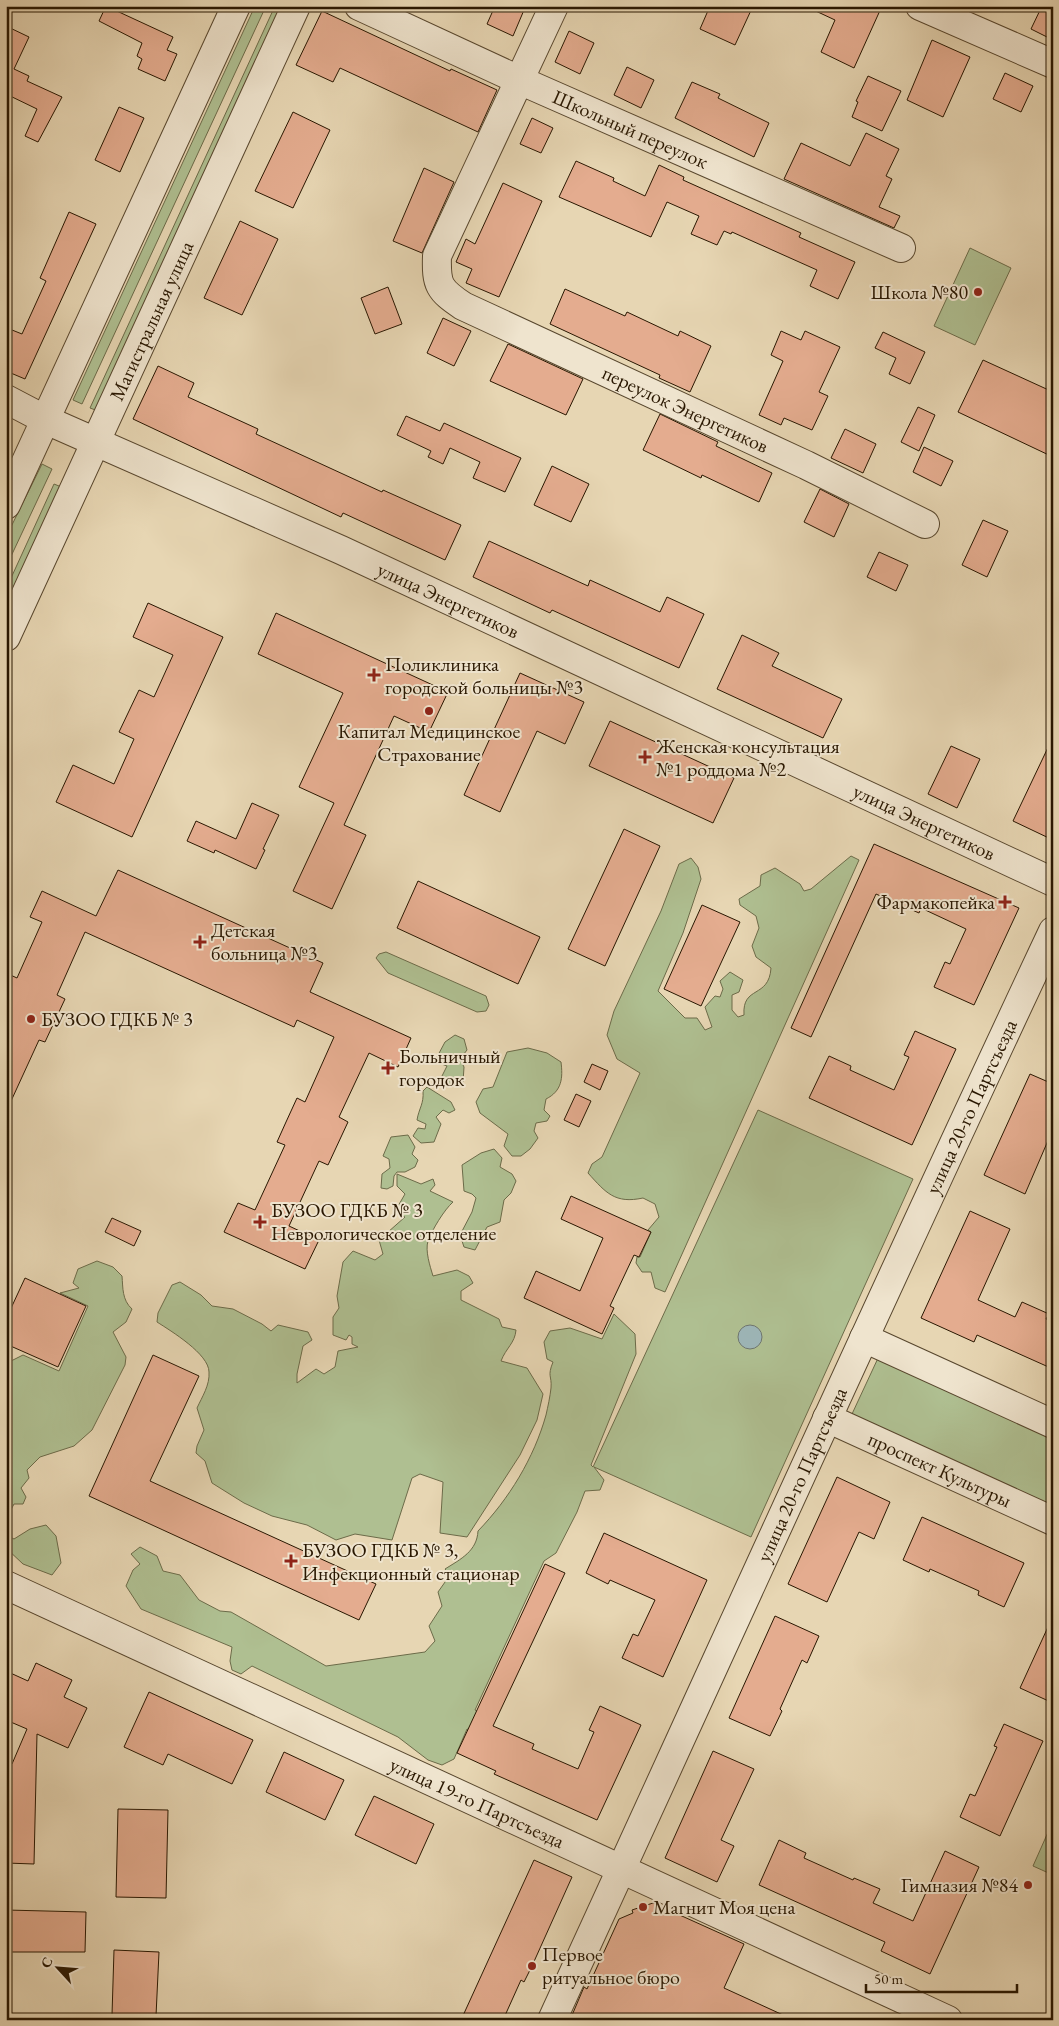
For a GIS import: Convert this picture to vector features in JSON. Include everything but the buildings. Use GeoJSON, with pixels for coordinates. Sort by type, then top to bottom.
{"type":"FeatureCollection","features":[{"type":"Feature","properties":{"kind":"street"},"geometry":{"type":"LineString","coordinates":[[6,505],[236,6]]}},
{"type":"Feature","properties":{"kind":"street","name":"Магистральная улица"},"geometry":{"type":"LineString","coordinates":[[6,637],[296,6]]}},
{"type":"Feature","properties":{"kind":"street","name":"Школьный переулок"},"geometry":{"type":"LineString","coordinates":[[359,6],[519,80],[901,248]]}},
{"type":"Feature","properties":{"kind":"street"},"geometry":{"type":"LineString","coordinates":[[519,80],[554,6]]}},
{"type":"Feature","properties":{"kind":"street"},"geometry":{"type":"LineString","coordinates":[[920,6],[1053,64]]}},
{"type":"Feature","properties":{"kind":"street","name":"переулок Энергетиков"},"geometry":{"type":"LineString","coordinates":[[519,80],[437,256],[437,277],[447,295],[463,306],[806,465],[925,524]]}},
{"type":"Feature","properties":{"kind":"street","name":"улица Энергетиков"},"geometry":{"type":"LineString","coordinates":[[6,399],[46,420],[350,554],[1053,882]]}},
{"type":"Feature","properties":{"kind":"street","name":"улица 20-го Партсъезда"},"geometry":{"type":"LineString","coordinates":[[552,2020],[827,1418],[1053,931]]}},
{"type":"Feature","properties":{"kind":"street"},"geometry":{"type":"LineString","coordinates":[[864,1338],[1053,1424]]}},
{"type":"Feature","properties":{"kind":"street","name":"проспект Культуры"},"geometry":{"type":"LineString","coordinates":[[827,1418],[1053,1521]]}},
{"type":"Feature","properties":{"kind":"street","name":"улица 19-го Партсъезда"},"geometry":{"type":"LineString","coordinates":[[6,1585],[948,2020]]}},
{"type":"Feature","properties":{"kind":"green space"},"geometry":{"type":"Polygon","coordinates":[[[255,6],[266,6],[82,404],[73,400],[255,6]]]}},
{"type":"Feature","properties":{"kind":"green space"},"geometry":{"type":"Polygon","coordinates":[[[275,6],[283,6],[98,411],[90,408],[275,6]]]}},
{"type":"Feature","properties":{"kind":"green space"},"geometry":{"type":"Polygon","coordinates":[[[970,248],[1011,268],[975,345],[934,326],[970,248]]]}},
{"type":"Feature","properties":{"kind":"green space"},"geometry":{"type":"Polygon","coordinates":[[[42,464],[52,469],[6,567],[6,537],[42,464]]]}},
{"type":"Feature","properties":{"kind":"green space"},"geometry":{"type":"Polygon","coordinates":[[[54,484],[64,488],[6,613],[6,589],[54,484]]]}},
{"type":"Feature","properties":{"kind":"green space"},"geometry":{"type":"Polygon","coordinates":[[[851,856],[859,860],[665,1292],[655,1288],[651,1272],[642,1272],[636,1263],[637,1257],[640,1257],[651,1232],[648,1230],[659,1217],[655,1204],[643,1198],[618,1198],[600,1186],[588,1173],[592,1164],[602,1157],[640,1073],[617,1059],[607,1035],[614,1011],[661,911],[679,864],[691,858],[698,867],[701,879],[683,933],[658,991],[685,1018],[697,1018],[705,1030],[712,1027],[705,1007],[715,996],[720,997],[723,989],[720,981],[730,972],[743,980],[739,992],[732,995],[732,1010],[738,1017],[744,1015],[747,999],[761,989],[769,978],[771,968],[756,957],[752,946],[759,928],[756,916],[740,905],[739,899],[760,886],[761,875],[775,868],[800,884],[804,891],[811,889],[851,856]]]}},
{"type":"Feature","properties":{"kind":"green space"},"geometry":{"type":"Polygon","coordinates":[[[386,952],[486,996],[489,1005],[486,1011],[477,1012],[388,973],[376,958],[379,954],[386,952]]]}},
{"type":"Feature","properties":{"kind":"green space"},"geometry":{"type":"Polygon","coordinates":[[[455,1035],[464,1039],[467,1050],[460,1059],[464,1067],[463,1082],[449,1084],[442,1076],[447,1066],[439,1063],[437,1057],[445,1042],[455,1035]]]}},
{"type":"Feature","properties":{"kind":"green space"},"geometry":{"type":"Polygon","coordinates":[[[528,1048],[547,1053],[561,1062],[562,1073],[558,1088],[546,1099],[544,1110],[550,1116],[547,1121],[536,1123],[534,1131],[538,1138],[530,1149],[521,1156],[512,1156],[504,1146],[508,1134],[480,1113],[476,1102],[483,1089],[493,1087],[507,1052],[528,1048]]]}},
{"type":"Feature","properties":{"kind":"green space"},"geometry":{"type":"Polygon","coordinates":[[[427,1087],[451,1102],[455,1110],[449,1113],[443,1110],[436,1117],[441,1124],[434,1142],[421,1143],[413,1136],[418,1128],[425,1129],[426,1124],[417,1120],[423,1091],[427,1087]]]}},
{"type":"Feature","properties":{"kind":"green space"},"geometry":{"type":"Polygon","coordinates":[[[758,1110],[913,1179],[751,1537],[594,1467],[604,1480],[600,1490],[585,1491],[577,1512],[556,1553],[544,1561],[475,1710],[488,1718],[478,1734],[467,1729],[454,1759],[442,1765],[428,1760],[398,1737],[252,1666],[241,1674],[232,1670],[230,1661],[232,1647],[141,1609],[126,1586],[133,1570],[140,1564],[131,1554],[140,1547],[157,1556],[163,1571],[180,1575],[199,1600],[220,1611],[231,1612],[326,1666],[425,1652],[435,1641],[429,1626],[442,1606],[438,1592],[450,1575],[445,1569],[467,1554],[475,1544],[478,1531],[510,1492],[535,1447],[546,1415],[551,1388],[550,1373],[553,1362],[547,1359],[544,1342],[550,1331],[570,1328],[602,1339],[614,1314],[635,1334],[636,1354],[591,1465],[593,1467],[758,1110]]]}},
{"type":"Feature","properties":{"kind":"green space"},"geometry":{"type":"Polygon","coordinates":[[[408,1135],[415,1147],[412,1154],[418,1160],[415,1167],[405,1172],[397,1172],[394,1176],[393,1186],[387,1189],[381,1188],[382,1174],[390,1168],[389,1159],[383,1156],[391,1137],[408,1135]]]}},
{"type":"Feature","properties":{"kind":"green space"},"geometry":{"type":"Polygon","coordinates":[[[494,1149],[502,1158],[500,1167],[512,1174],[516,1181],[511,1193],[504,1200],[500,1222],[487,1227],[475,1250],[464,1247],[460,1235],[472,1212],[476,1198],[464,1191],[462,1165],[481,1153],[494,1149]]]}},
{"type":"Feature","properties":{"kind":"green space"},"geometry":{"type":"Polygon","coordinates":[[[397,1174],[421,1184],[433,1179],[435,1185],[430,1191],[453,1202],[439,1220],[428,1241],[427,1254],[433,1276],[457,1270],[469,1276],[473,1283],[461,1291],[461,1300],[499,1319],[502,1327],[516,1330],[514,1339],[501,1361],[527,1368],[543,1394],[537,1420],[520,1455],[467,1537],[440,1533],[443,1482],[420,1474],[412,1478],[392,1540],[355,1534],[336,1540],[307,1525],[272,1516],[244,1503],[212,1483],[205,1461],[196,1453],[204,1430],[197,1408],[208,1382],[209,1372],[207,1365],[203,1358],[188,1344],[157,1322],[158,1313],[172,1285],[180,1282],[201,1295],[212,1306],[233,1309],[262,1324],[271,1331],[278,1325],[308,1332],[312,1340],[303,1346],[297,1383],[316,1369],[324,1374],[335,1367],[338,1351],[358,1347],[352,1344],[352,1337],[349,1335],[346,1340],[333,1335],[333,1317],[339,1308],[337,1296],[343,1262],[353,1251],[375,1260],[383,1254],[379,1240],[405,1217],[394,1213],[405,1194],[397,1186],[397,1174]]]}},
{"type":"Feature","properties":{"kind":"green space"},"geometry":{"type":"Polygon","coordinates":[[[97,1261],[113,1267],[122,1276],[125,1298],[132,1309],[126,1322],[113,1332],[126,1357],[125,1365],[92,1430],[74,1446],[40,1457],[27,1470],[29,1478],[21,1488],[26,1497],[23,1504],[14,1504],[6,1519],[6,1373],[9,1362],[23,1355],[59,1371],[88,1306],[60,1293],[79,1288],[73,1283],[78,1269],[97,1261]]]}},
{"type":"Feature","properties":{"kind":"green space"},"geometry":{"type":"Polygon","coordinates":[[[879,1356],[1053,1435],[1053,1506],[852,1414],[879,1356]]]}},
{"type":"Feature","properties":{"kind":"green space"},"geometry":{"type":"Polygon","coordinates":[[[46,1525],[56,1536],[61,1563],[52,1575],[23,1564],[6,1548],[6,1535],[14,1539],[30,1529],[46,1525]]]}},
{"type":"Feature","properties":{"kind":"green space"},"geometry":{"type":"Polygon","coordinates":[[[1053,1821],[1053,1875],[1033,1866],[1053,1821]]]}},
{"type":"Feature","properties":{"kind":"water"},"geometry":{"type":"Polygon","coordinates":[[[745,1325],[755,1325],[762,1332],[762,1342],[755,1349],[745,1349],[738,1342],[738,1332],[745,1325]]]}},
{"type":"Feature","properties":{"kind":"place","name":"Школа №80"},"geometry":{"type":"Point","coordinates":[978,292]}},
{"type":"Feature","properties":{"kind":"place","name":"Поликлиника городской больницы №3"},"geometry":{"type":"Point","coordinates":[374,675]}},
{"type":"Feature","properties":{"kind":"place","name":"Капитал Медицинское Страхование"},"geometry":{"type":"Point","coordinates":[429,711]}},
{"type":"Feature","properties":{"kind":"place","name":"Женская консультация №1 роддома №2"},"geometry":{"type":"Point","coordinates":[645,757]}},
{"type":"Feature","properties":{"kind":"place","name":"Фармакопейка"},"geometry":{"type":"Point","coordinates":[1005,902]}},
{"type":"Feature","properties":{"kind":"place","name":"Детская больница №3"},"geometry":{"type":"Point","coordinates":[200,942]}},
{"type":"Feature","properties":{"kind":"place","name":"БУЗОО ГДКБ № 3"},"geometry":{"type":"Point","coordinates":[31,1019]}},
{"type":"Feature","properties":{"kind":"place","name":"Больничный городок"},"geometry":{"type":"Point","coordinates":[388,1068]}},
{"type":"Feature","properties":{"kind":"place","name":"БУЗОО ГДКБ № 3 Неврологическое отделение"},"geometry":{"type":"Point","coordinates":[260,1222]}},
{"type":"Feature","properties":{"kind":"place","name":"БУЗОО ГДКБ № 3, Инфекционный стационар"},"geometry":{"type":"Point","coordinates":[291,1561]}},
{"type":"Feature","properties":{"kind":"place","name":"Гимназия №84"},"geometry":{"type":"Point","coordinates":[1028,1885]}},
{"type":"Feature","properties":{"kind":"place","name":"Магнит Моя цена"},"geometry":{"type":"Point","coordinates":[643,1907]}},
{"type":"Feature","properties":{"kind":"place","name":"Первое ритуальное бюро"},"geometry":{"type":"Point","coordinates":[532,1966]}}]}
